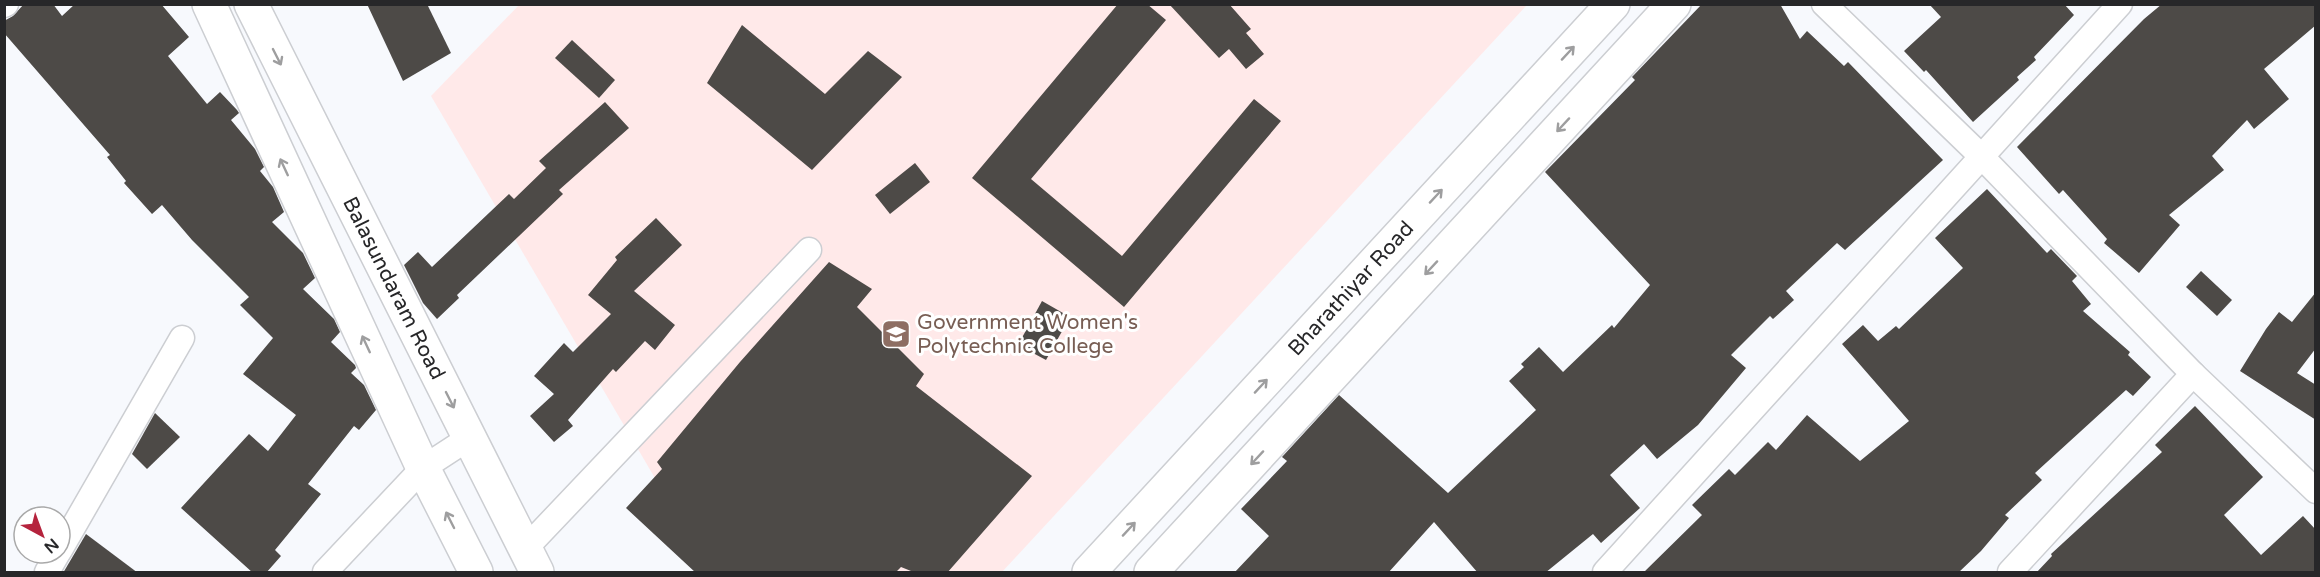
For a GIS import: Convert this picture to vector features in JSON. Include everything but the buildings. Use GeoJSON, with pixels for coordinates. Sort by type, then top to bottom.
{"type":"FeatureCollection","features":[{"type":"Feature","properties":{"kind":"main road"},"geometry":{"type":"LineString","coordinates":[[209,4],[423,468],[476,573]]}},
{"type":"Feature","properties":{"kind":"main road","name":"Balasundaram Road"},"geometry":{"type":"LineString","coordinates":[[251,4],[531,561]]}},
{"type":"Feature","properties":{"kind":"main road","name":"Bharathiyar Road"},"geometry":{"type":"LineString","coordinates":[[1089,573],[1613,4]]}},
{"type":"Feature","properties":{"kind":"main road"},"geometry":{"type":"LineString","coordinates":[[1151,573],[1674,4]]}},
{"type":"Feature","properties":{"kind":"street"},"geometry":{"type":"LineString","coordinates":[[1824,4],[1981,156],[2193,374],[2316,491]]}},
{"type":"Feature","properties":{"kind":"street"},"geometry":{"type":"LineString","coordinates":[[1605,573],[2120,4]]}},
{"type":"Feature","properties":{"kind":"street"},"geometry":{"type":"LineString","coordinates":[[531,561],[809,250]]}},
{"type":"Feature","properties":{"kind":"street"},"geometry":{"type":"LineString","coordinates":[[72,528],[182,338]]}},
{"type":"Feature","properties":{"kind":"street"},"geometry":{"type":"LineString","coordinates":[[2010,573],[2193,374]]}},
{"type":"Feature","properties":{"kind":"street"},"geometry":{"type":"LineString","coordinates":[[326,573],[423,468],[469,438]]}},
{"type":"Feature","properties":{"kind":"shaded area","name":"Government Women's Polytechnic College"},"geometry":{"type":"Polygon","coordinates":[[[519,5],[1527,5],[1002,572],[710,572],[431,96],[519,5]]]}},
{"type":"Feature","properties":{"kind":"place","name":"Government Women's Polytechnic College"},"geometry":{"type":"Point","coordinates":[896,334]}}]}
